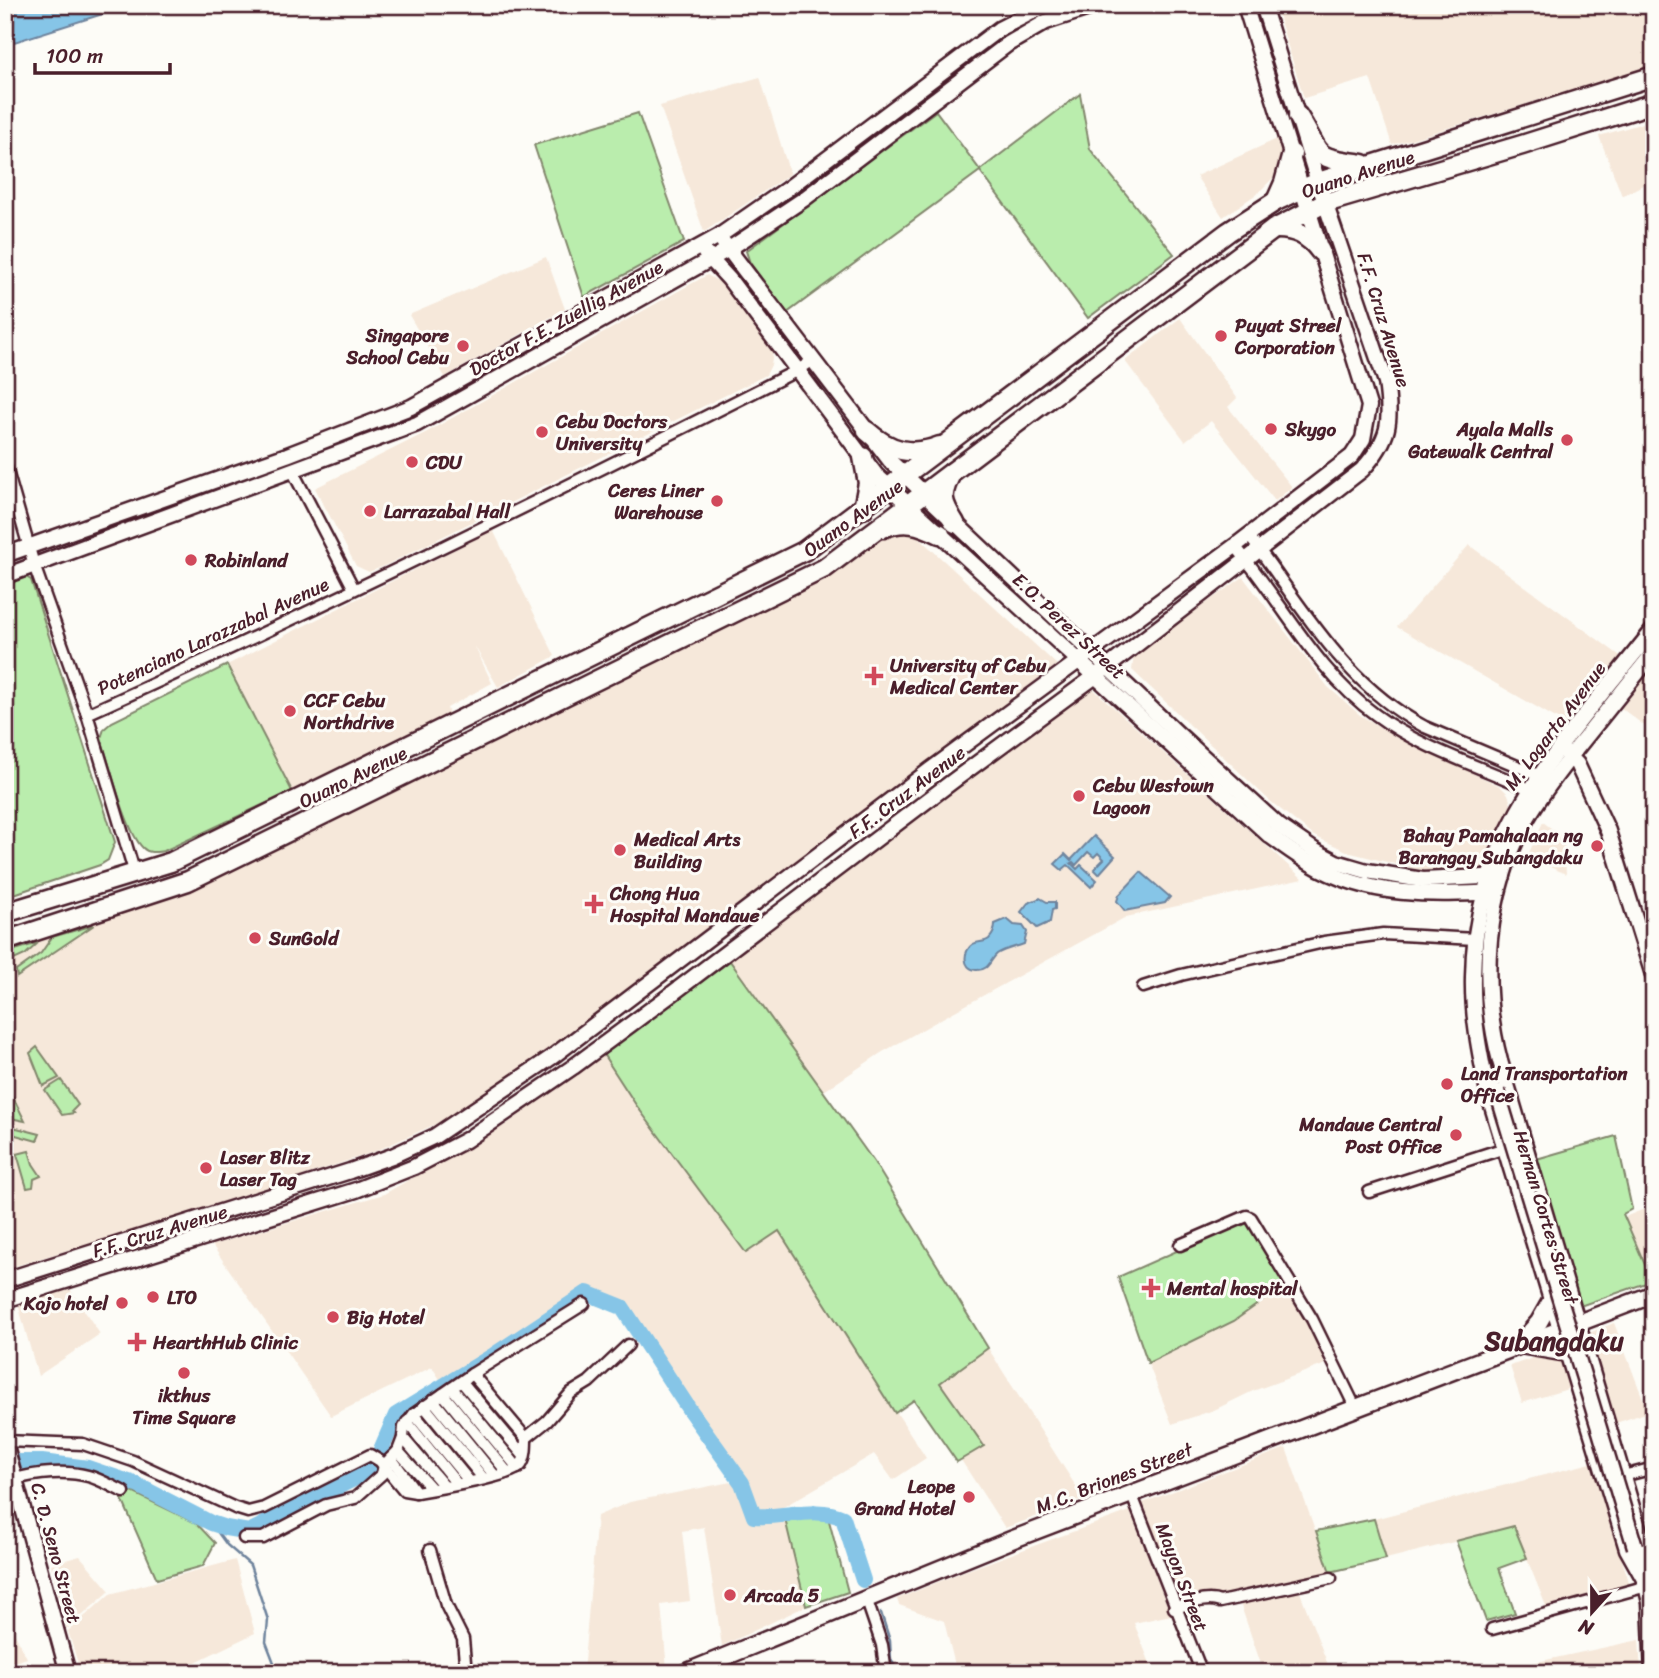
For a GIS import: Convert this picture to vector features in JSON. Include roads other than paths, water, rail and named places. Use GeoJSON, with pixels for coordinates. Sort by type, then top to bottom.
{"type":"FeatureCollection","features":[{"type":"Feature","properties":{"kind":"highway","name":"Ouano Avenue"},"geometry":{"type":"LineString","coordinates":[[5,913],[171,862],[804,551],[1228,232],[1276,201],[1310,185],[1370,165],[1654,76]]}},
{"type":"Feature","properties":{"kind":"highway","name":"Ouano Avenue"},"geometry":{"type":"LineString","coordinates":[[5,941],[188,881],[825,568],[1274,229],[1317,207],[1654,103]]}},
{"type":"Feature","properties":{"kind":"highway"},"geometry":{"type":"LineString","coordinates":[[1298,117],[1316,150],[1325,157],[1370,165]]}},
{"type":"Feature","properties":{"kind":"highway"},"geometry":{"type":"LineString","coordinates":[[1276,201],[1288,173],[1292,154]]}},
{"type":"Feature","properties":{"kind":"highway"},"geometry":{"type":"LineString","coordinates":[[1274,229],[1306,235],[1320,251]]}},
{"type":"Feature","properties":{"kind":"highway"},"geometry":{"type":"LineString","coordinates":[[867,431],[887,446],[910,452],[932,449],[956,438]]}},
{"type":"Feature","properties":{"kind":"highway"},"geometry":{"type":"LineString","coordinates":[[863,457],[868,484],[863,509]]}},
{"type":"Feature","properties":{"kind":"highway"},"geometry":{"type":"LineString","coordinates":[[867,536],[890,525],[904,522],[948,528],[943,497],[953,471]]}},
{"type":"Feature","properties":{"kind":"highway"},"geometry":{"type":"LineString","coordinates":[[603,651],[615,671]]}},
{"type":"Feature","properties":{"kind":"main road","name":"M.C. Briones Street"},"geometry":{"type":"LineString","coordinates":[[685,1673],[1130,1493],[1654,1294]]}},
{"type":"Feature","properties":{"kind":"main road"},"geometry":{"type":"LineString","coordinates":[[1518,1345],[1539,1322],[1551,1301]]}},
{"type":"Feature","properties":{"kind":"main road"},"geometry":{"type":"LineString","coordinates":[[1518,1345],[1567,1353]]}},
{"type":"Feature","properties":{"kind":"street","name":"Doctor F.E. Zuellig Avenue"},"geometry":{"type":"LineString","coordinates":[[5,555],[287,455],[411,407],[719,236],[787,189],[999,29],[1046,5]]}},
{"type":"Feature","properties":{"kind":"street","name":"Doctor F.E. Zuellig Avenue"},"geometry":{"type":"LineString","coordinates":[[5,576],[417,424],[729,249],[804,199],[1008,44],[1046,22],[1098,5]]}},
{"type":"Feature","properties":{"kind":"street","name":"F.F. Cruz Avenue"},"geometry":{"type":"LineString","coordinates":[[1245,5],[1292,154],[1310,185]]}},
{"type":"Feature","properties":{"kind":"street","name":"F.F. Cruz Avenue"},"geometry":{"type":"LineString","coordinates":[[5,1300],[356,1190],[414,1167],[466,1140],[573,1068],[1109,666],[1362,470],[1378,452],[1388,431],[1390,410],[1386,382],[1317,207],[1310,185],[1298,117],[1263,5]]}},
{"type":"Feature","properties":{"kind":"street","name":"F.F. Cruz Avenue"},"geometry":{"type":"LineString","coordinates":[[5,1280],[350,1171],[392,1156],[435,1136],[552,1057],[1352,456],[1363,439],[1369,405],[1320,251],[1317,207]]}},
{"type":"Feature","properties":{"kind":"street","name":"E.O. Perez Street"},"geometry":{"type":"LineString","coordinates":[[719,236],[812,361],[891,461],[924,492],[948,528],[1077,661],[1248,807],[1336,862],[1367,872],[1423,880],[1495,877]]}},
{"type":"Feature","properties":{"kind":"street","name":"E.O. Perez Street"},"geometry":{"type":"LineString","coordinates":[[701,246],[709,260],[729,279],[876,475],[908,504],[948,528],[1109,666],[1248,807],[1270,836],[1310,863],[1354,882],[1395,892],[1425,895],[1491,892]]}},
{"type":"Feature","properties":{"kind":"street"},"geometry":{"type":"LineString","coordinates":[[798,370],[812,361]]}},
{"type":"Feature","properties":{"kind":"street","name":"Potenciano Larazzabal Avenue"},"geometry":{"type":"LineString","coordinates":[[87,715],[238,646],[798,370]]}},
{"type":"Feature","properties":{"kind":"street"},"geometry":{"type":"LineString","coordinates":[[5,464],[34,565],[87,715],[135,874]]}},
{"type":"Feature","properties":{"kind":"street"},"geometry":{"type":"LineString","coordinates":[[292,470],[354,589]]}},
{"type":"Feature","properties":{"kind":"street"},"geometry":{"type":"LineString","coordinates":[[1248,536],[1343,664],[1366,686],[1425,727],[1546,778]]}},
{"type":"Feature","properties":{"kind":"street"},"geometry":{"type":"LineString","coordinates":[[1235,546],[1331,674],[1376,715],[1418,740],[1536,792]]}},
{"type":"Feature","properties":{"kind":"street","name":"M. Logarta Avenue"},"geometry":{"type":"LineString","coordinates":[[1491,892],[1504,833],[1654,629]]}},
{"type":"Feature","properties":{"kind":"street","name":"M. Logarta Avenue"},"geometry":{"type":"LineString","coordinates":[[1565,752],[1654,652]]}},
{"type":"Feature","properties":{"kind":"street"},"geometry":{"type":"LineString","coordinates":[[1565,752],[1577,764],[1608,831],[1654,978]]}},
{"type":"Feature","properties":{"kind":"street","name":"Hernan Cortes Street"},"geometry":{"type":"LineString","coordinates":[[1491,892],[1475,939],[1473,977],[1497,1091],[1649,1589]]}},
{"type":"Feature","properties":{"kind":"street","name":"Hernan Cortes Street"},"geometry":{"type":"LineString","coordinates":[[1491,892],[1491,929],[1483,1019],[1488,1093],[1627,1549],[1649,1589]]}},
{"type":"Feature","properties":{"kind":"street"},"geometry":{"type":"LineString","coordinates":[[1143,987],[1208,968],[1324,942],[1383,934],[1475,939]]}},
{"type":"Feature","properties":{"kind":"street","name":"Hernan Cortes Street"},"geometry":{"type":"LineString","coordinates":[[1483,1019],[1507,1088],[1643,1545],[1649,1589],[1653,1673]]}},
{"type":"Feature","properties":{"kind":"street"},"geometry":{"type":"LineString","coordinates":[[1369,1192],[1505,1148]]}},
{"type":"Feature","properties":{"kind":"street"},"geometry":{"type":"LineString","coordinates":[[1180,1245],[1247,1216],[1251,1218],[1312,1319],[1355,1407]]}},
{"type":"Feature","properties":{"kind":"street"},"geometry":{"type":"LineString","coordinates":[[244,1538],[263,1538],[326,1505],[355,1498],[382,1474],[385,1458],[403,1438],[404,1427],[410,1418],[472,1374],[584,1304]]}},
{"type":"Feature","properties":{"kind":"street"},"geometry":{"type":"LineString","coordinates":[[385,1458],[404,1490],[416,1492],[495,1476],[518,1468],[524,1456],[526,1438],[547,1421],[571,1393],[589,1382],[628,1345]]}},
{"type":"Feature","properties":{"kind":"street"},"geometry":{"type":"LineString","coordinates":[[472,1374],[524,1456]]}},
{"type":"Feature","properties":{"kind":"street"},"geometry":{"type":"LineString","coordinates":[[462,1382],[526,1438]]}},
{"type":"Feature","properties":{"kind":"street"},"geometry":{"type":"LineString","coordinates":[[448,1391],[476,1425],[518,1468]]}},
{"type":"Feature","properties":{"kind":"street"},"geometry":{"type":"LineString","coordinates":[[429,1403],[459,1441],[483,1478]]}},
{"type":"Feature","properties":{"kind":"street"},"geometry":{"type":"LineString","coordinates":[[446,1452],[492,1409]]}},
{"type":"Feature","properties":{"kind":"street"},"geometry":{"type":"LineString","coordinates":[[410,1418],[446,1452],[469,1481]]}},
{"type":"Feature","properties":{"kind":"street"},"geometry":{"type":"LineString","coordinates":[[410,1418],[457,1484]]}},
{"type":"Feature","properties":{"kind":"street"},"geometry":{"type":"LineString","coordinates":[[476,1425],[507,1472]]}},
{"type":"Feature","properties":{"kind":"street"},"geometry":{"type":"LineString","coordinates":[[403,1438],[444,1486]]}},
{"type":"Feature","properties":{"kind":"street"},"geometry":{"type":"LineString","coordinates":[[459,1441],[495,1476]]}},
{"type":"Feature","properties":{"kind":"street"},"geometry":{"type":"LineString","coordinates":[[6,1444],[83,1444],[133,1461],[248,1512],[264,1508],[365,1456],[385,1458],[432,1489]]}},
{"type":"Feature","properties":{"kind":"street","name":"C. D. Seno Street"},"geometry":{"type":"LineString","coordinates":[[6,1444],[68,1673]]}},
{"type":"Feature","properties":{"kind":"street"},"geometry":{"type":"LineString","coordinates":[[1623,1476],[1654,1468]]}},
{"type":"Feature","properties":{"kind":"street"},"geometry":{"type":"LineString","coordinates":[[14,1475],[88,1476],[124,1492]]}},
{"type":"Feature","properties":{"kind":"street","name":"Mayon Street"},"geometry":{"type":"LineString","coordinates":[[1130,1493],[1202,1673]]}},
{"type":"Feature","properties":{"kind":"street"},"geometry":{"type":"LineString","coordinates":[[430,1550],[446,1605],[463,1639],[466,1673]]}},
{"type":"Feature","properties":{"kind":"street"},"geometry":{"type":"LineString","coordinates":[[1174,1608],[1204,1600],[1220,1602],[1331,1578]]}},
{"type":"Feature","properties":{"kind":"street"},"geometry":{"type":"LineString","coordinates":[[1492,1629],[1649,1589]]}},
{"type":"Feature","properties":{"kind":"street"},"geometry":{"type":"LineString","coordinates":[[866,1598],[882,1645],[886,1673]]}},
{"type":"Feature","properties":{"kind":"water"},"geometry":{"type":"Polygon","coordinates":[[[5,5],[131,5],[5,45],[5,5]]]}},
{"type":"Feature","properties":{"kind":"water"},"geometry":{"type":"Polygon","coordinates":[[[1094,836],[1115,856],[1099,874],[1094,869],[1104,859],[1098,853],[1094,857],[1088,852],[1076,865],[1071,863],[1077,869],[1081,865],[1097,880],[1091,887],[1068,865],[1062,870],[1055,864],[1065,854],[1071,860],[1094,836]]]}},
{"type":"Feature","properties":{"kind":"water"},"geometry":{"type":"Polygon","coordinates":[[[1141,872],[1170,897],[1165,903],[1125,911],[1117,901],[1119,895],[1141,872]]]}},
{"type":"Feature","properties":{"kind":"water"},"geometry":{"type":"Polygon","coordinates":[[[1040,898],[1055,902],[1055,909],[1052,910],[1050,922],[1037,928],[1021,912],[1028,903],[1040,898]]]}},
{"type":"Feature","properties":{"kind":"water"},"geometry":{"type":"Polygon","coordinates":[[[1007,919],[1014,925],[1023,926],[1027,932],[1024,944],[997,954],[984,969],[971,969],[966,963],[967,950],[975,943],[989,939],[995,924],[1007,919]]]}},
{"type":"Feature","properties":{"kind":"waterway"},"geometry":{"type":"LineString","coordinates":[[5,1462],[42,1462],[88,1468],[135,1484],[211,1523],[249,1532],[365,1473],[380,1452],[396,1415],[494,1355],[587,1293],[622,1307],[689,1409],[742,1483],[754,1516],[811,1512],[843,1518],[863,1580]]}},
{"type":"Feature","properties":{"kind":"waterway"},"geometry":{"type":"LineString","coordinates":[[211,1523],[227,1545],[250,1565],[268,1620],[266,1642],[278,1673]]}},
{"type":"Feature","properties":{"kind":"waterway"},"geometry":{"type":"LineString","coordinates":[[881,1613],[890,1641],[891,1660],[899,1673]]}},
{"type":"Feature","properties":{"kind":"place","name":"Puyat Streel Corporation"},"geometry":{"type":"Point","coordinates":[1221,336]}},
{"type":"Feature","properties":{"kind":"place","name":"Singapore School Cebu"},"geometry":{"type":"Point","coordinates":[463,346]}},
{"type":"Feature","properties":{"kind":"place","name":"Skygo"},"geometry":{"type":"Point","coordinates":[1271,429]}},
{"type":"Feature","properties":{"kind":"place","name":"Cebu Doctors University"},"geometry":{"type":"Point","coordinates":[542,432]}},
{"type":"Feature","properties":{"kind":"place","name":"Ayala Malls Gatewalk Central"},"geometry":{"type":"Point","coordinates":[1567,440]}},
{"type":"Feature","properties":{"kind":"place","name":"CDU"},"geometry":{"type":"Point","coordinates":[412,462]}},
{"type":"Feature","properties":{"kind":"place","name":"Ceres Liner Warehouse"},"geometry":{"type":"Point","coordinates":[717,501]}},
{"type":"Feature","properties":{"kind":"place","name":"Larrazabal Hall"},"geometry":{"type":"Point","coordinates":[370,511]}},
{"type":"Feature","properties":{"kind":"place","name":"Robinland"},"geometry":{"type":"Point","coordinates":[191,560]}},
{"type":"Feature","properties":{"kind":"place","name":"University of Cebu Medical Center"},"geometry":{"type":"Point","coordinates":[874,676]}},
{"type":"Feature","properties":{"kind":"place","name":"CCF Cebu Northdrive"},"geometry":{"type":"Point","coordinates":[290,711]}},
{"type":"Feature","properties":{"kind":"place","name":"Cebu Westown Lagoon"},"geometry":{"type":"Point","coordinates":[1079,796]}},
{"type":"Feature","properties":{"kind":"place","name":"Bahay Pamahalaan ng Barangay Subangdaku"},"geometry":{"type":"Point","coordinates":[1597,846]}},
{"type":"Feature","properties":{"kind":"place","name":"Medical Arts Building"},"geometry":{"type":"Point","coordinates":[620,850]}},
{"type":"Feature","properties":{"kind":"place","name":"Chong Hua Hospital Mandaue"},"geometry":{"type":"Point","coordinates":[594,904]}},
{"type":"Feature","properties":{"kind":"place","name":"SunGold"},"geometry":{"type":"Point","coordinates":[255,938]}},
{"type":"Feature","properties":{"kind":"place","name":"Land Transportation Office"},"geometry":{"type":"Point","coordinates":[1447,1084]}},
{"type":"Feature","properties":{"kind":"place","name":"Mandaue Central Post Office"},"geometry":{"type":"Point","coordinates":[1456,1135]}},
{"type":"Feature","properties":{"kind":"place","name":"Laser Blitz Laser Tag"},"geometry":{"type":"Point","coordinates":[206,1168]}},
{"type":"Feature","properties":{"kind":"place","name":"Mental hospital"},"geometry":{"type":"Point","coordinates":[1151,1288]}},
{"type":"Feature","properties":{"kind":"place","name":"LTO"},"geometry":{"type":"Point","coordinates":[153,1297]}},
{"type":"Feature","properties":{"kind":"place","name":"Kojo hotel"},"geometry":{"type":"Point","coordinates":[122,1303]}},
{"type":"Feature","properties":{"kind":"place","name":"Big Hotel"},"geometry":{"type":"Point","coordinates":[333,1317]}},
{"type":"Feature","properties":{"kind":"place","name":"HearthHub Clinic"},"geometry":{"type":"Point","coordinates":[137,1342]}},
{"type":"Feature","properties":{"kind":"place","name":"ikthus Time Square"},"geometry":{"type":"Point","coordinates":[184,1373]}},
{"type":"Feature","properties":{"kind":"place","name":"Leope Grand Hotel"},"geometry":{"type":"Point","coordinates":[969,1497]}},
{"type":"Feature","properties":{"kind":"place","name":"Arcada 5"},"geometry":{"type":"Point","coordinates":[730,1595]}},
{"type":"Feature","properties":{"kind":"district","name":"Subangdaku"},"geometry":{"type":"Point","coordinates":[1554,1341]}}]}
